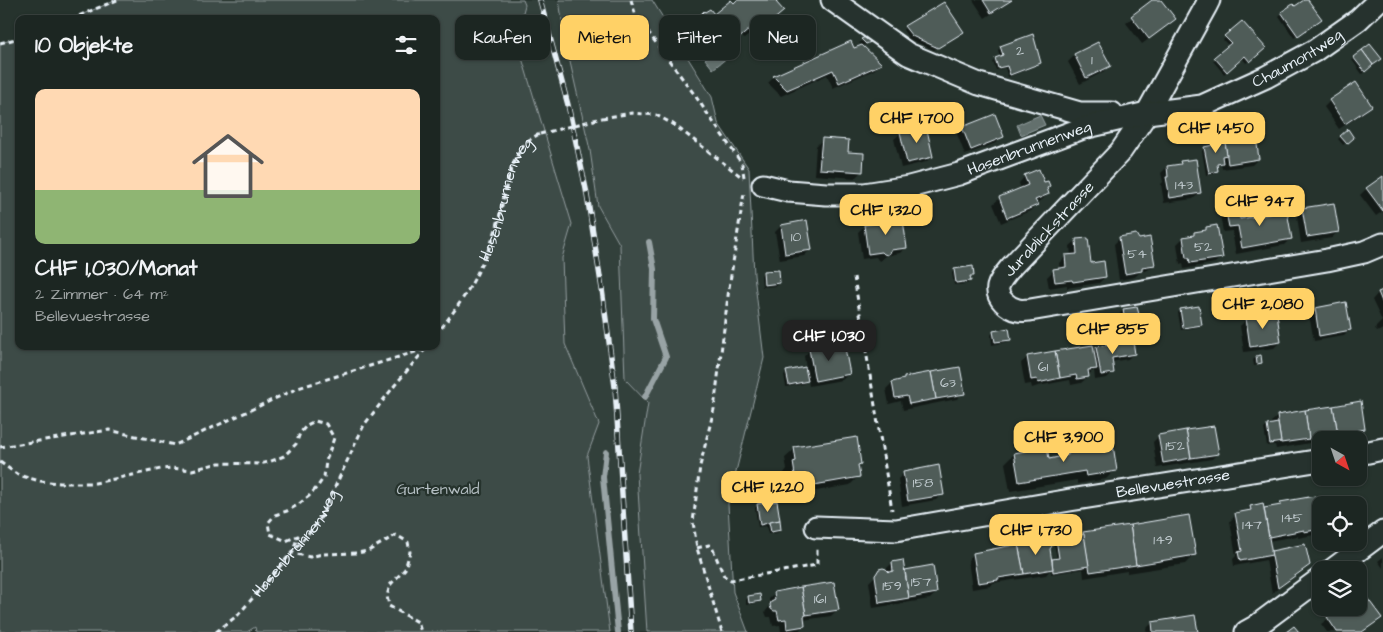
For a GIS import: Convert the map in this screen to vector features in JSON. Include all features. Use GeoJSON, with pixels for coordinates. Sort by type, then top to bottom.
{"type":"FeatureCollection","features":[{"type":"Feature","properties":{"kind":"street"},"geometry":{"type":"LineString","coordinates":[[832,0],[908,54],[979,84],[1080,113],[1147,113],[1209,0]]}},
{"type":"Feature","properties":{"kind":"street","name":"Chaumontweg"},"geometry":{"type":"LineString","coordinates":[[1147,113],[1202,106],[1266,77],[1314,51],[1358,20],[1379,0]]}},
{"type":"Feature","properties":{"kind":"street","name":"Hasenbrunnenweg"},"geometry":{"type":"LineString","coordinates":[[751,184],[788,191],[826,194],[864,194],[909,187],[959,174],[1083,128],[1147,113]]}},
{"type":"Feature","properties":{"kind":"street","name":"Jurablickstrasse"},"geometry":{"type":"LineString","coordinates":[[1147,113],[1121,151],[1002,278],[998,288],[1000,297],[1006,305],[1017,310],[1030,310],[1327,260],[1364,252],[1383,244]]}},
{"type":"Feature","properties":{"kind":"street"},"geometry":{"type":"LineString","coordinates":[[1368,452],[1383,450]]}},
{"type":"Feature","properties":{"kind":"street","name":"Bellevuestrasse"},"geometry":{"type":"LineString","coordinates":[[816,527],[896,530],[1079,498],[1312,461]]}},
{"type":"Feature","properties":{"kind":"street"},"geometry":{"type":"LineString","coordinates":[[1344,561],[1383,532]]}},
{"type":"Feature","properties":{"kind":"street"},"geometry":{"type":"LineString","coordinates":[[1246,632],[1256,627],[1312,585]]}},
{"type":"Feature","properties":{"kind":"path"},"geometry":{"type":"LineString","coordinates":[[81,15],[117,0]]}},
{"type":"Feature","properties":{"kind":"path"},"geometry":{"type":"LineString","coordinates":[[631,0],[636,16],[694,94],[742,164],[751,184],[729,288],[714,409],[700,466],[693,522],[697,548],[722,632]]}},
{"type":"Feature","properties":{"kind":"path"},"geometry":{"type":"LineString","coordinates":[[0,43],[15,39]]}},
{"type":"Feature","properties":{"kind":"path","name":"Hasenbrunnenweg"},"geometry":{"type":"LineString","coordinates":[[440,330],[468,292],[480,269],[496,231],[513,163],[527,142],[540,134],[602,118],[632,113],[656,115],[673,124],[751,184]]}},
{"type":"Feature","properties":{"kind":"path"},"geometry":{"type":"LineString","coordinates":[[854,276],[896,530]]}},
{"type":"Feature","properties":{"kind":"path"},"geometry":{"type":"LineString","coordinates":[[0,447],[109,430],[175,445],[298,388],[420,350]]}},
{"type":"Feature","properties":{"kind":"path","name":"Hasenbrunnenweg"},"geometry":{"type":"LineString","coordinates":[[216,632],[238,615],[319,521],[364,425],[424,350]]}},
{"type":"Feature","properties":{"kind":"path"},"geometry":{"type":"LineString","coordinates":[[0,462],[18,475],[40,481],[60,483],[95,483],[161,469],[192,470],[219,463],[259,464],[284,456],[296,444],[300,433],[307,425],[315,421],[326,424],[334,438],[326,461],[324,477],[309,496],[299,504],[275,515],[268,523],[270,534],[286,541],[298,536],[292,552],[310,557],[322,554],[368,551],[396,535],[408,542],[410,552],[405,569],[390,585],[387,596],[389,606],[418,622],[421,632]]}},
{"type":"Feature","properties":{"kind":"path"},"geometry":{"type":"LineString","coordinates":[[697,548],[709,545],[712,547],[724,576],[730,580],[817,565],[816,527]]}},
{"type":"Feature","properties":{"kind":"shaded area"},"geometry":{"type":"Polygon","coordinates":[[[523,0],[559,0],[561,15],[560,60],[570,60],[590,150],[598,205],[620,245],[625,379],[648,403],[637,474],[647,632],[610,632],[587,456],[599,424],[565,344],[562,258],[572,224],[523,60],[550,60],[550,15],[522,15],[525,5],[523,0]]]}},
{"type":"Feature","properties":{"kind":"shaded area"},"geometry":{"type":"Polygon","coordinates":[[[706,60],[724,60],[713,69],[706,60]]]}},
{"type":"Feature","properties":{"kind":"shaded area"},"geometry":{"type":"Polygon","coordinates":[[[1040,115],[1045,125],[1021,135],[1017,125],[1040,115]]]}},
{"type":"Feature","properties":{"kind":"green space","name":"Gurtenwald"},"geometry":{"type":"Polygon","coordinates":[[[117,0],[523,0],[525,5],[522,15],[455,15],[455,60],[523,60],[572,224],[562,258],[565,344],[599,424],[587,456],[610,632],[256,632],[255,627],[247,632],[0,632],[0,43],[15,39],[15,350],[440,350],[440,15],[81,15],[117,0]]]}},
{"type":"Feature","properties":{"kind":"green space"},"geometry":{"type":"Polygon","coordinates":[[[559,0],[652,0],[661,15],[659,15],[659,60],[689,60],[712,97],[718,123],[749,169],[754,275],[764,358],[728,504],[733,592],[748,632],[647,632],[637,474],[648,403],[625,379],[620,245],[598,206],[590,150],[570,60],[649,60],[649,15],[561,15],[559,0]]]}},
{"type":"Feature","properties":{"kind":"building"},"geometry":{"type":"Polygon","coordinates":[[[731,0],[734,3],[737,0],[778,0],[776,2],[784,11],[779,15],[750,15],[750,29],[740,38],[740,15],[700,15],[710,9],[714,14],[731,0]]]}},
{"type":"Feature","properties":{"kind":"building"},"geometry":{"type":"Polygon","coordinates":[[[983,0],[1012,0],[991,13],[983,0]]]}},
{"type":"Feature","properties":{"kind":"building"},"geometry":{"type":"Polygon","coordinates":[[[1152,0],[1161,0],[1176,19],[1149,39],[1131,16],[1152,0]]]}},
{"type":"Feature","properties":{"kind":"building"},"geometry":{"type":"Polygon","coordinates":[[[1304,0],[1308,0],[1322,19],[1298,36],[1281,12],[1293,4],[1295,6],[1304,0]]]}},
{"type":"Feature","properties":{"kind":"building"},"geometry":{"type":"Polygon","coordinates":[[[944,2],[964,32],[938,48],[912,36],[904,26],[944,2]]]}},
{"type":"Feature","properties":{"kind":"building"},"geometry":{"type":"Polygon","coordinates":[[[1242,21],[1266,48],[1250,62],[1245,56],[1227,72],[1214,57],[1231,43],[1224,36],[1242,21]]]}},
{"type":"Feature","properties":{"kind":"building"},"geometry":{"type":"Polygon","coordinates":[[[1033,34],[1041,63],[1010,75],[1007,66],[998,68],[995,58],[1003,55],[1000,46],[1033,34]]]}},
{"type":"Feature","properties":{"kind":"building"},"geometry":{"type":"Polygon","coordinates":[[[868,36],[873,41],[866,44],[861,39],[868,36]]]}},
{"type":"Feature","properties":{"kind":"building"},"geometry":{"type":"Polygon","coordinates":[[[851,41],[854,48],[862,45],[882,64],[839,83],[833,70],[787,90],[773,76],[809,60],[816,60],[816,57],[851,41]]]}},
{"type":"Feature","properties":{"kind":"building"},"geometry":{"type":"Polygon","coordinates":[[[1098,42],[1111,66],[1086,78],[1074,54],[1098,42]]]}},
{"type":"Feature","properties":{"kind":"building"},"geometry":{"type":"Polygon","coordinates":[[[1370,44],[1382,59],[1373,65],[1362,50],[1370,44]]]}},
{"type":"Feature","properties":{"kind":"building"},"geometry":{"type":"Polygon","coordinates":[[[1362,50],[1373,65],[1365,72],[1353,57],[1362,50]]]}},
{"type":"Feature","properties":{"kind":"building"},"geometry":{"type":"Polygon","coordinates":[[[1356,82],[1372,106],[1345,124],[1329,100],[1356,82]]]}},
{"type":"Feature","properties":{"kind":"building"},"geometry":{"type":"Polygon","coordinates":[[[995,114],[1004,137],[971,150],[962,127],[995,114]]]}},
{"type":"Feature","properties":{"kind":"building"},"geometry":{"type":"Polygon","coordinates":[[[926,125],[933,157],[907,163],[900,132],[926,125]]]}},
{"type":"Feature","properties":{"kind":"building"},"geometry":{"type":"Polygon","coordinates":[[[1348,129],[1354,138],[1347,144],[1340,136],[1348,129]]]}},
{"type":"Feature","properties":{"kind":"building"},"geometry":{"type":"Polygon","coordinates":[[[1255,130],[1259,159],[1228,164],[1224,135],[1255,130]]]}},
{"type":"Feature","properties":{"kind":"building"},"geometry":{"type":"Polygon","coordinates":[[[1224,136],[1227,155],[1222,156],[1223,163],[1217,164],[1218,171],[1209,173],[1204,147],[1213,145],[1212,138],[1224,136]]]}},
{"type":"Feature","properties":{"kind":"building"},"geometry":{"type":"Polygon","coordinates":[[[822,138],[849,140],[848,152],[864,153],[863,172],[819,169],[822,138]]]}},
{"type":"Feature","properties":{"kind":"building"},"geometry":{"type":"Polygon","coordinates":[[[1196,159],[1201,193],[1170,198],[1166,177],[1168,177],[1167,166],[1181,164],[1180,161],[1196,159]]]}},
{"type":"Feature","properties":{"kind":"building"},"geometry":{"type":"Polygon","coordinates":[[[1039,169],[1044,182],[1048,181],[1050,186],[1047,188],[1049,194],[1035,200],[1038,205],[1007,218],[999,197],[1028,185],[1024,175],[1039,169]]]}},
{"type":"Feature","properties":{"kind":"building"},"geometry":{"type":"Polygon","coordinates":[[[1383,176],[1383,211],[1366,188],[1383,176]]]}},
{"type":"Feature","properties":{"kind":"building"},"geometry":{"type":"Polygon","coordinates":[[[1334,203],[1339,232],[1307,237],[1302,208],[1334,203]]]}},
{"type":"Feature","properties":{"kind":"building"},"geometry":{"type":"Polygon","coordinates":[[[1238,205],[1240,219],[1287,211],[1292,239],[1242,248],[1238,226],[1229,227],[1225,207],[1238,205]]]}},
{"type":"Feature","properties":{"kind":"building"},"geometry":{"type":"Polygon","coordinates":[[[907,214],[907,219],[903,220],[907,248],[891,250],[887,255],[882,252],[868,254],[864,225],[891,221],[891,216],[907,214]]]}},
{"type":"Feature","properties":{"kind":"building"},"geometry":{"type":"Polygon","coordinates":[[[807,220],[812,250],[785,254],[781,225],[807,220]]]}},
{"type":"Feature","properties":{"kind":"building"},"geometry":{"type":"Polygon","coordinates":[[[1217,225],[1223,258],[1190,263],[1189,258],[1186,258],[1183,237],[1194,235],[1194,232],[1206,230],[1206,227],[1217,225]]]}},
{"type":"Feature","properties":{"kind":"building"},"geometry":{"type":"Polygon","coordinates":[[[1136,234],[1139,239],[1150,237],[1155,265],[1142,267],[1142,271],[1125,274],[1119,237],[1136,234]]]}},
{"type":"Feature","properties":{"kind":"building"},"geometry":{"type":"Polygon","coordinates":[[[1088,238],[1091,263],[1104,261],[1106,277],[1073,282],[1072,280],[1055,282],[1053,269],[1066,267],[1065,255],[1077,254],[1076,239],[1088,238]]]}},
{"type":"Feature","properties":{"kind":"building"},"geometry":{"type":"Polygon","coordinates":[[[973,266],[974,276],[970,276],[971,281],[956,283],[954,269],[973,266]]]}},
{"type":"Feature","properties":{"kind":"building"},"geometry":{"type":"Polygon","coordinates":[[[779,270],[780,283],[764,285],[763,271],[779,270]]]}},
{"type":"Feature","properties":{"kind":"building"},"geometry":{"type":"Polygon","coordinates":[[[1383,290],[1383,304],[1378,292],[1383,290]]]}},
{"type":"Feature","properties":{"kind":"building"},"geometry":{"type":"Polygon","coordinates":[[[1346,302],[1351,330],[1319,336],[1315,308],[1346,302]]]}},
{"type":"Feature","properties":{"kind":"building"},"geometry":{"type":"Polygon","coordinates":[[[1199,306],[1202,325],[1183,328],[1180,309],[1199,306]]]}},
{"type":"Feature","properties":{"kind":"building"},"geometry":{"type":"Polygon","coordinates":[[[1137,307],[1139,314],[1124,316],[1123,309],[1137,307]]]}},
{"type":"Feature","properties":{"kind":"building"},"geometry":{"type":"Polygon","coordinates":[[[1277,314],[1281,342],[1250,347],[1246,318],[1277,314]]]}},
{"type":"Feature","properties":{"kind":"building"},"geometry":{"type":"Polygon","coordinates":[[[1009,328],[1011,340],[995,342],[993,331],[1009,328]]]}},
{"type":"Feature","properties":{"kind":"building"},"geometry":{"type":"Polygon","coordinates":[[[1133,341],[1135,354],[1112,358],[1114,373],[1101,375],[1096,347],[1133,341]]]}},
{"type":"Feature","properties":{"kind":"building"},"geometry":{"type":"Polygon","coordinates":[[[844,343],[850,374],[815,381],[809,349],[844,343]]]}},
{"type":"Feature","properties":{"kind":"building"},"geometry":{"type":"Polygon","coordinates":[[[1093,345],[1097,369],[1088,370],[1089,377],[1077,379],[1076,375],[1060,378],[1055,351],[1093,345]]]}},
{"type":"Feature","properties":{"kind":"building"},"geometry":{"type":"Polygon","coordinates":[[[1055,351],[1060,378],[1038,383],[1037,379],[1031,380],[1027,356],[1055,351]]]}},
{"type":"Feature","properties":{"kind":"building"},"geometry":{"type":"Polygon","coordinates":[[[1261,355],[1262,363],[1257,364],[1256,356],[1261,355]]]}},
{"type":"Feature","properties":{"kind":"building"},"geometry":{"type":"Polygon","coordinates":[[[805,367],[808,381],[789,385],[786,371],[805,367]]]}},
{"type":"Feature","properties":{"kind":"building"},"geometry":{"type":"Polygon","coordinates":[[[960,367],[965,394],[936,399],[931,372],[960,367]]]}},
{"type":"Feature","properties":{"kind":"building"},"geometry":{"type":"Polygon","coordinates":[[[931,372],[936,399],[909,404],[907,396],[895,398],[892,382],[904,379],[904,377],[931,372]]]}},
{"type":"Feature","properties":{"kind":"building"},"geometry":{"type":"Polygon","coordinates":[[[1361,401],[1365,429],[1337,431],[1333,406],[1361,401]]]}},
{"type":"Feature","properties":{"kind":"building"},"geometry":{"type":"Polygon","coordinates":[[[1333,406],[1337,431],[1312,431],[1312,438],[1309,439],[1305,410],[1333,406]]]}},
{"type":"Feature","properties":{"kind":"building"},"geometry":{"type":"Polygon","coordinates":[[[1305,410],[1309,439],[1281,443],[1277,415],[1305,410]]]}},
{"type":"Feature","properties":{"kind":"building"},"geometry":{"type":"Polygon","coordinates":[[[1278,423],[1281,442],[1270,444],[1267,425],[1278,423]]]}},
{"type":"Feature","properties":{"kind":"building"},"geometry":{"type":"Polygon","coordinates":[[[1214,426],[1219,454],[1191,458],[1186,430],[1214,426]]]}},
{"type":"Feature","properties":{"kind":"building"},"geometry":{"type":"Polygon","coordinates":[[[1186,430],[1191,458],[1163,463],[1158,435],[1186,430]]]}},
{"type":"Feature","properties":{"kind":"building"},"geometry":{"type":"Polygon","coordinates":[[[857,437],[861,464],[858,465],[860,477],[797,488],[793,462],[796,461],[794,447],[857,437]]]}},
{"type":"Feature","properties":{"kind":"building"},"geometry":{"type":"Polygon","coordinates":[[[1113,445],[1117,471],[1086,476],[1085,471],[1019,482],[1014,453],[1047,447],[1049,459],[1068,455],[1068,453],[1113,445]]]}},
{"type":"Feature","properties":{"kind":"building"},"geometry":{"type":"Polygon","coordinates":[[[939,465],[944,495],[908,501],[903,472],[939,465]]]}},
{"type":"Feature","properties":{"kind":"building"},"geometry":{"type":"Polygon","coordinates":[[[1312,497],[1312,531],[1304,532],[1304,530],[1269,537],[1264,508],[1281,505],[1280,502],[1312,497]]]}},
{"type":"Feature","properties":{"kind":"building"},"geometry":{"type":"Polygon","coordinates":[[[777,501],[780,520],[760,525],[757,504],[777,501]]]}},
{"type":"Feature","properties":{"kind":"building"},"geometry":{"type":"Polygon","coordinates":[[[1263,503],[1272,555],[1240,561],[1238,552],[1242,551],[1235,513],[1251,510],[1250,506],[1263,503]]]}},
{"type":"Feature","properties":{"kind":"building"},"geometry":{"type":"Polygon","coordinates":[[[1189,515],[1196,555],[1136,565],[1130,525],[1189,515]]]}},
{"type":"Feature","properties":{"kind":"building"},"geometry":{"type":"Polygon","coordinates":[[[780,520],[781,530],[771,532],[769,522],[780,520]]]}},
{"type":"Feature","properties":{"kind":"building"},"geometry":{"type":"Polygon","coordinates":[[[1130,525],[1136,565],[1090,572],[1083,532],[1130,525]]]}},
{"type":"Feature","properties":{"kind":"building"},"geometry":{"type":"Polygon","coordinates":[[[1084,534],[1089,566],[1053,572],[1052,559],[1059,558],[1056,539],[1084,534]]]}},
{"type":"Feature","properties":{"kind":"building"},"geometry":{"type":"Polygon","coordinates":[[[1047,537],[1051,540],[1052,546],[1050,549],[1053,569],[1024,574],[1018,544],[1038,541],[1041,538],[1047,537]]]}},
{"type":"Feature","properties":{"kind":"building"},"geometry":{"type":"Polygon","coordinates":[[[1018,544],[1024,574],[978,583],[973,553],[1018,544]]]}},
{"type":"Feature","properties":{"kind":"building"},"geometry":{"type":"Polygon","coordinates":[[[1305,544],[1310,565],[1278,588],[1271,551],[1305,544]]]}},
{"type":"Feature","properties":{"kind":"building"},"geometry":{"type":"Polygon","coordinates":[[[903,560],[909,598],[879,603],[875,575],[879,569],[883,568],[889,572],[893,571],[892,562],[903,560]]]}},
{"type":"Feature","properties":{"kind":"building"},"geometry":{"type":"Polygon","coordinates":[[[933,565],[937,593],[909,598],[905,570],[933,565]]]}},
{"type":"Feature","properties":{"kind":"building"},"geometry":{"type":"Polygon","coordinates":[[[834,582],[839,610],[806,615],[801,587],[834,582]]]}},
{"type":"Feature","properties":{"kind":"building"},"geometry":{"type":"Polygon","coordinates":[[[801,587],[806,615],[804,616],[805,626],[787,629],[786,619],[779,620],[777,611],[771,609],[771,602],[775,600],[774,592],[801,587]]]}},
{"type":"Feature","properties":{"kind":"building"},"geometry":{"type":"Polygon","coordinates":[[[760,594],[761,601],[749,603],[748,596],[760,594]]]}},
{"type":"Feature","properties":{"kind":"building"},"geometry":{"type":"Polygon","coordinates":[[[1367,598],[1382,618],[1362,632],[1337,632],[1327,617],[1367,616],[1367,598]]]}},
{"type":"Feature","properties":{"kind":"building"},"geometry":{"type":"Polygon","coordinates":[[[1195,615],[1198,632],[1153,632],[1152,622],[1195,615]]]}},
{"type":"Feature","properties":{"kind":"building"},"geometry":{"type":"Polygon","coordinates":[[[1294,626],[1299,632],[1286,632],[1294,626]]]}},
{"type":"Feature","properties":{"kind":"waterway"},"geometry":{"type":"LineString","coordinates":[[645,397],[666,357],[653,319],[654,269],[649,242]]}},
{"type":"Feature","properties":{"kind":"waterway"},"geometry":{"type":"LineString","coordinates":[[606,452],[603,477],[618,632]]}},
{"type":"Feature","properties":{"kind":"railway"},"geometry":{"type":"LineString","coordinates":[[540,0],[568,105],[586,189],[602,289],[615,387],[631,632]]}}]}
